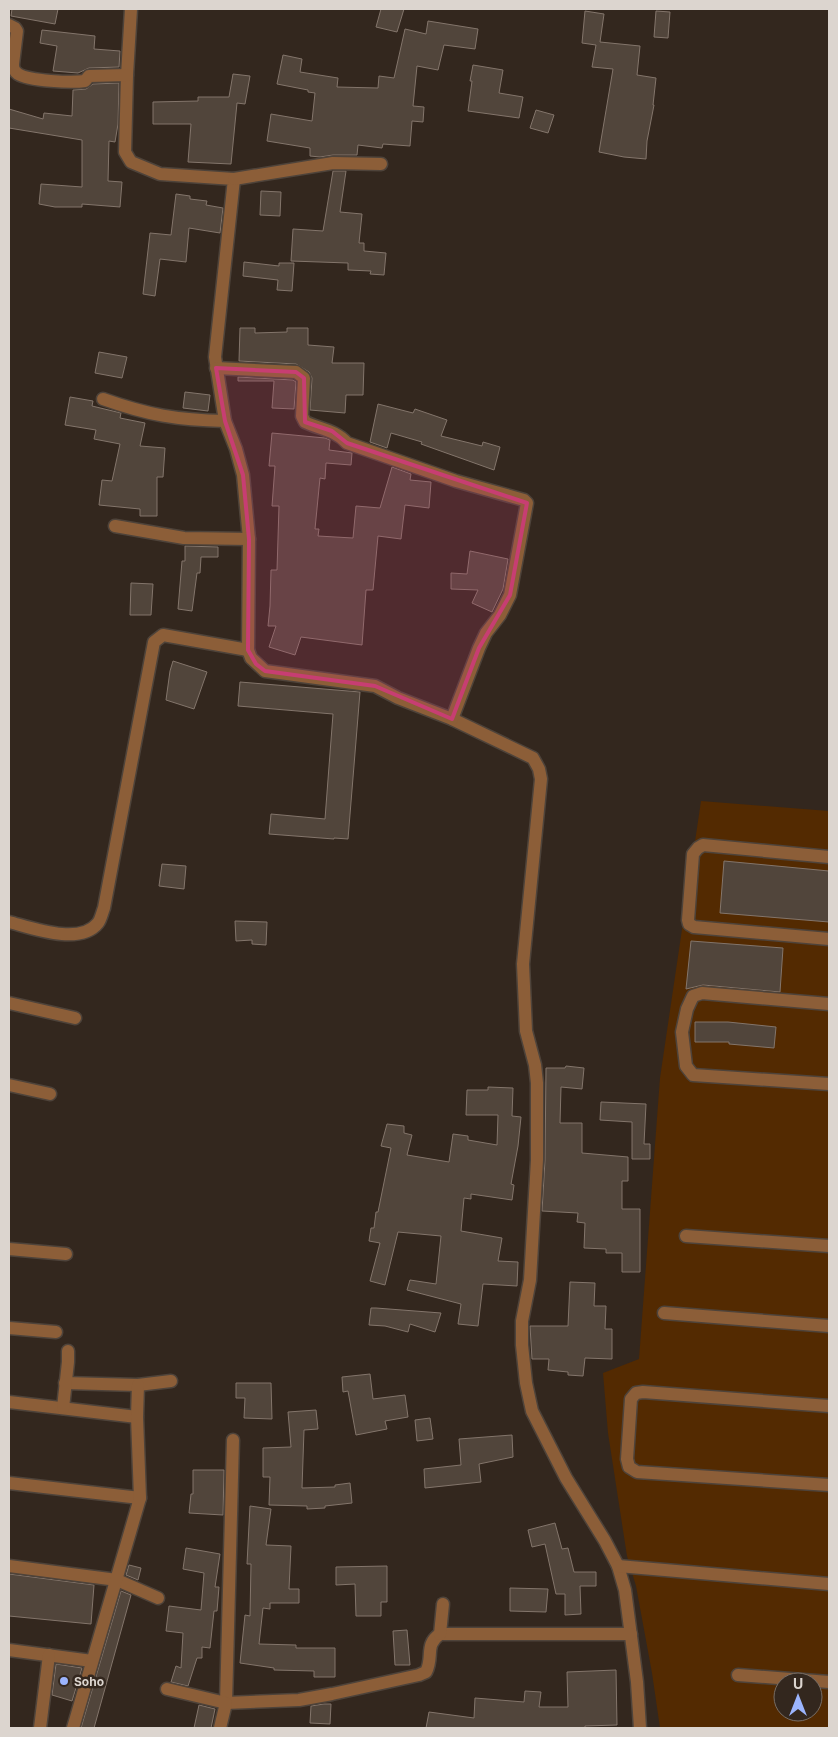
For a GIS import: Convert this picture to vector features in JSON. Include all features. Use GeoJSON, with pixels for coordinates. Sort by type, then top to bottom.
{"type":"FeatureCollection","features":[{"type":"Feature","properties":{"kind":"street"},"geometry":{"type":"LineString","coordinates":[[131,9],[125,152],[131,162],[160,174],[234,179],[333,164],[381,164]]}},
{"type":"Feature","properties":{"kind":"street"},"geometry":{"type":"LineString","coordinates":[[9,25],[17,31],[13,69],[17,74],[48,80],[75,82],[85,81],[89,76],[127,75]]}},
{"type":"Feature","properties":{"kind":"street"},"geometry":{"type":"LineString","coordinates":[[234,179],[214,357],[225,421],[236,449],[243,475],[249,539],[248,650],[251,658],[265,671],[375,686],[398,698],[452,719],[533,758],[539,769],[540,779],[523,964],[526,1031],[535,1065],[537,1083],[537,1160],[530,1280],[522,1321],[522,1345],[526,1382],[532,1411],[566,1478],[605,1541],[618,1566],[626,1590],[637,1682],[640,1728]]}},
{"type":"Feature","properties":{"kind":"street"},"geometry":{"type":"LineString","coordinates":[[216,368],[296,372],[304,378],[302,416],[304,422],[332,432],[343,438],[347,443],[456,481],[524,500],[527,503],[510,595],[500,615],[486,633],[452,719]]}},
{"type":"Feature","properties":{"kind":"street"},"geometry":{"type":"LineString","coordinates":[[103,399],[136,411],[161,417],[225,421]]}},
{"type":"Feature","properties":{"kind":"street"},"geometry":{"type":"LineString","coordinates":[[115,526],[184,538],[249,539]]}},
{"type":"Feature","properties":{"kind":"street"},"geometry":{"type":"LineString","coordinates":[[9,922],[54,933],[79,934],[99,923],[104,908],[154,642],[163,635],[248,650]]}},
{"type":"Feature","properties":{"kind":"street"},"geometry":{"type":"LineString","coordinates":[[829,857],[703,845],[693,854],[688,920],[689,924],[694,927],[829,940]]}},
{"type":"Feature","properties":{"kind":"street"},"geometry":{"type":"LineString","coordinates":[[829,1004],[702,993],[693,996],[687,1009],[682,1032],[686,1066],[693,1075],[829,1084]]}},
{"type":"Feature","properties":{"kind":"street"},"geometry":{"type":"LineString","coordinates":[[9,1003],[75,1018]]}},
{"type":"Feature","properties":{"kind":"street"},"geometry":{"type":"LineString","coordinates":[[9,1086],[50,1094]]}},
{"type":"Feature","properties":{"kind":"street"},"geometry":{"type":"LineString","coordinates":[[686,1236],[829,1246]]}},
{"type":"Feature","properties":{"kind":"street"},"geometry":{"type":"LineString","coordinates":[[9,1248],[66,1254]]}},
{"type":"Feature","properties":{"kind":"street"},"geometry":{"type":"LineString","coordinates":[[664,1313],[829,1326]]}},
{"type":"Feature","properties":{"kind":"street"},"geometry":{"type":"LineString","coordinates":[[9,1328],[56,1332]]}},
{"type":"Feature","properties":{"kind":"street"},"geometry":{"type":"LineString","coordinates":[[63,1408],[68,1351]]}},
{"type":"Feature","properties":{"kind":"street"},"geometry":{"type":"LineString","coordinates":[[65,1383],[138,1385],[171,1381]]}},
{"type":"Feature","properties":{"kind":"street"},"geometry":{"type":"LineString","coordinates":[[73,1728],[140,1498],[137,1417],[138,1385]]}},
{"type":"Feature","properties":{"kind":"street"},"geometry":{"type":"LineString","coordinates":[[829,1406],[636,1393],[631,1399],[627,1460],[629,1466],[637,1472],[829,1485]]}},
{"type":"Feature","properties":{"kind":"street"},"geometry":{"type":"LineString","coordinates":[[9,1402],[137,1417]]}},
{"type":"Feature","properties":{"kind":"street"},"geometry":{"type":"LineString","coordinates":[[220,1728],[226,1703],[233,1440]]}},
{"type":"Feature","properties":{"kind":"street"},"geometry":{"type":"LineString","coordinates":[[9,1482],[140,1498]]}},
{"type":"Feature","properties":{"kind":"street"},"geometry":{"type":"LineString","coordinates":[[9,1566],[117,1580],[158,1598]]}},
{"type":"Feature","properties":{"kind":"street"},"geometry":{"type":"LineString","coordinates":[[618,1566],[829,1584]]}},
{"type":"Feature","properties":{"kind":"street"},"geometry":{"type":"LineString","coordinates":[[440,1634],[443,1604]]}},
{"type":"Feature","properties":{"kind":"street"},"geometry":{"type":"LineString","coordinates":[[167,1689],[226,1703],[299,1700],[426,1672],[430,1665],[430,1648],[433,1639],[440,1634],[631,1634]]}},
{"type":"Feature","properties":{"kind":"street"},"geometry":{"type":"LineString","coordinates":[[9,1650],[92,1660]]}},
{"type":"Feature","properties":{"kind":"street"},"geometry":{"type":"LineString","coordinates":[[40,1728],[49,1655]]}},
{"type":"Feature","properties":{"kind":"street"},"geometry":{"type":"LineString","coordinates":[[738,1675],[829,1682]]}},
{"type":"Feature","properties":{"kind":"highlighted area"},"geometry":{"type":"Polygon","coordinates":[[[216,368],[296,372],[304,378],[305,422],[332,431],[347,443],[527,503],[510,595],[479,648],[452,719],[375,686],[265,671],[256,664],[248,650],[249,539],[243,475],[225,421],[216,368]]]}},
{"type":"Feature","properties":{"kind":"shaded area"},"geometry":{"type":"Polygon","coordinates":[[[701,801],[829,811],[829,1728],[660,1728],[636,1586],[627,1556],[608,1433],[603,1373],[639,1359],[660,1078],[701,801]]]}},
{"type":"Feature","properties":{"kind":"building"},"geometry":{"type":"Polygon","coordinates":[[[12,9],[58,9],[55,24],[11,16],[12,9]]]}},
{"type":"Feature","properties":{"kind":"building"},"geometry":{"type":"Polygon","coordinates":[[[381,9],[404,9],[397,32],[376,27],[381,9]]]}},
{"type":"Feature","properties":{"kind":"building"},"geometry":{"type":"Polygon","coordinates":[[[585,11],[604,14],[600,42],[640,46],[637,75],[656,78],[646,159],[599,152],[613,69],[592,67],[596,45],[582,43],[585,11]]]}},
{"type":"Feature","properties":{"kind":"building"},"geometry":{"type":"Polygon","coordinates":[[[656,11],[670,12],[668,38],[654,37],[656,11]]]}},
{"type":"Feature","properties":{"kind":"building"},"geometry":{"type":"Polygon","coordinates":[[[428,21],[478,29],[475,49],[444,45],[438,70],[417,66],[413,106],[424,107],[423,122],[412,121],[410,146],[383,144],[382,148],[358,145],[357,155],[320,157],[310,156],[310,148],[267,141],[271,114],[312,121],[315,93],[277,84],[283,55],[302,59],[300,72],[338,78],[337,87],[378,88],[379,76],[394,78],[405,29],[426,34],[428,21]]]}},
{"type":"Feature","properties":{"kind":"building"},"geometry":{"type":"Polygon","coordinates":[[[42,30],[95,36],[94,49],[120,51],[119,67],[89,68],[78,73],[53,71],[57,46],[40,43],[42,30]]]}},
{"type":"Feature","properties":{"kind":"building"},"geometry":{"type":"Polygon","coordinates":[[[473,65],[503,70],[499,93],[523,97],[519,118],[468,111],[473,65]]]}},
{"type":"Feature","properties":{"kind":"building"},"geometry":{"type":"Polygon","coordinates":[[[233,74],[250,76],[245,104],[237,103],[231,164],[188,162],[191,124],[153,124],[153,102],[198,101],[198,97],[229,97],[233,74]]]}},
{"type":"Feature","properties":{"kind":"building"},"geometry":{"type":"Polygon","coordinates":[[[119,83],[118,124],[115,142],[109,141],[108,181],[122,182],[120,207],[82,204],[82,207],[55,207],[39,204],[41,184],[82,187],[82,140],[9,128],[9,109],[43,119],[44,113],[72,116],[73,90],[86,89],[93,84],[119,83]]]}},
{"type":"Feature","properties":{"kind":"building"},"geometry":{"type":"Polygon","coordinates":[[[536,110],[554,115],[548,133],[530,128],[536,110]]]}},
{"type":"Feature","properties":{"kind":"building"},"geometry":{"type":"Polygon","coordinates":[[[333,171],[346,171],[340,212],[362,214],[359,243],[364,243],[364,251],[386,253],[384,275],[370,274],[371,271],[348,270],[348,263],[291,261],[293,229],[323,231],[333,171]]]}},
{"type":"Feature","properties":{"kind":"building"},"geometry":{"type":"Polygon","coordinates":[[[261,191],[281,192],[280,216],[260,215],[261,191]]]}},
{"type":"Feature","properties":{"kind":"building"},"geometry":{"type":"Polygon","coordinates":[[[176,194],[190,196],[190,199],[207,201],[206,205],[223,208],[220,233],[189,228],[186,262],[160,259],[155,296],[143,294],[150,233],[171,235],[176,194]]]}},
{"type":"Feature","properties":{"kind":"building"},"geometry":{"type":"Polygon","coordinates":[[[244,262],[279,266],[279,263],[294,263],[292,291],[277,290],[278,280],[243,276],[244,262]]]}},
{"type":"Feature","properties":{"kind":"building"},"geometry":{"type":"Polygon","coordinates":[[[240,328],[255,328],[255,333],[287,332],[287,328],[308,328],[308,345],[334,347],[332,363],[364,363],[363,395],[346,395],[345,413],[310,410],[312,378],[309,372],[296,364],[239,361],[240,328]]]}},
{"type":"Feature","properties":{"kind":"building"},"geometry":{"type":"Polygon","coordinates":[[[99,352],[127,357],[122,378],[95,373],[99,352]]]}},
{"type":"Feature","properties":{"kind":"building"},"geometry":{"type":"Polygon","coordinates":[[[238,377],[293,380],[296,382],[294,409],[272,408],[274,381],[238,381],[238,377]]]}},
{"type":"Feature","properties":{"kind":"building"},"geometry":{"type":"Polygon","coordinates":[[[185,392],[210,395],[208,411],[183,408],[185,392]]]}},
{"type":"Feature","properties":{"kind":"building"},"geometry":{"type":"Polygon","coordinates":[[[70,397],[93,401],[92,406],[121,413],[120,418],[145,423],[140,446],[165,448],[163,477],[157,477],[157,516],[140,516],[140,509],[99,505],[102,480],[112,481],[120,444],[94,439],[96,430],[65,425],[70,397]]]}},
{"type":"Feature","properties":{"kind":"building"},"geometry":{"type":"Polygon","coordinates":[[[378,404],[413,413],[415,409],[447,420],[441,436],[482,446],[483,442],[500,447],[494,470],[421,444],[422,442],[391,433],[387,448],[370,442],[378,404]]]}},
{"type":"Feature","properties":{"kind":"building"},"geometry":{"type":"Polygon","coordinates":[[[272,433],[325,438],[330,440],[329,450],[352,453],[351,465],[326,463],[325,479],[320,478],[315,529],[319,529],[318,536],[353,538],[356,506],[380,508],[392,467],[411,474],[410,480],[431,482],[429,508],[405,505],[401,539],[378,536],[373,590],[366,590],[362,645],[301,637],[295,655],[269,647],[276,626],[268,626],[271,570],[277,570],[279,506],[272,506],[275,466],[269,466],[272,433]]]}},
{"type":"Feature","properties":{"kind":"building"},"geometry":{"type":"Polygon","coordinates":[[[185,546],[218,547],[218,557],[201,557],[200,573],[197,573],[192,611],[178,609],[182,561],[185,561],[185,546]]]}},
{"type":"Feature","properties":{"kind":"building"},"geometry":{"type":"Polygon","coordinates":[[[470,551],[508,559],[503,589],[492,612],[472,603],[478,590],[451,589],[451,573],[467,574],[470,551]]]}},
{"type":"Feature","properties":{"kind":"building"},"geometry":{"type":"Polygon","coordinates":[[[131,583],[153,584],[151,615],[130,615],[131,583]]]}},
{"type":"Feature","properties":{"kind":"building"},"geometry":{"type":"Polygon","coordinates":[[[173,661],[207,672],[194,709],[166,700],[173,661]]]}},
{"type":"Feature","properties":{"kind":"building"},"geometry":{"type":"Polygon","coordinates":[[[240,682],[360,692],[348,839],[269,834],[271,814],[325,819],[333,714],[238,706],[240,682]]]}},
{"type":"Feature","properties":{"kind":"building"},"geometry":{"type":"Polygon","coordinates":[[[724,861],[829,871],[829,922],[720,913],[724,861]]]}},
{"type":"Feature","properties":{"kind":"building"},"geometry":{"type":"Polygon","coordinates":[[[162,864],[186,866],[184,889],[159,886],[162,864]]]}},
{"type":"Feature","properties":{"kind":"building"},"geometry":{"type":"Polygon","coordinates":[[[235,921],[267,922],[266,945],[252,944],[252,940],[236,941],[235,921]]]}},
{"type":"Feature","properties":{"kind":"building"},"geometry":{"type":"Polygon","coordinates":[[[691,941],[783,948],[780,992],[703,985],[686,989],[691,941]]]}},
{"type":"Feature","properties":{"kind":"building"},"geometry":{"type":"Polygon","coordinates":[[[695,1022],[728,1022],[776,1027],[774,1048],[729,1044],[729,1042],[695,1042],[695,1022]]]}},
{"type":"Feature","properties":{"kind":"building"},"geometry":{"type":"Polygon","coordinates":[[[566,1066],[584,1068],[582,1089],[561,1087],[560,1123],[582,1123],[582,1153],[628,1157],[628,1181],[622,1181],[622,1209],[640,1209],[640,1272],[622,1272],[622,1253],[606,1253],[606,1249],[584,1248],[585,1223],[577,1222],[578,1213],[542,1211],[545,1160],[546,1068],[565,1068],[566,1066]]]}},
{"type":"Feature","properties":{"kind":"building"},"geometry":{"type":"Polygon","coordinates":[[[488,1087],[513,1088],[512,1116],[521,1117],[511,1184],[514,1185],[512,1200],[471,1194],[471,1199],[464,1198],[461,1231],[502,1238],[498,1261],[518,1262],[517,1286],[483,1284],[478,1326],[458,1324],[461,1304],[407,1290],[410,1280],[436,1284],[441,1236],[398,1232],[385,1285],[370,1281],[380,1243],[369,1241],[371,1228],[374,1228],[376,1212],[378,1212],[391,1148],[381,1146],[387,1124],[404,1126],[404,1133],[412,1135],[407,1155],[449,1162],[453,1134],[468,1136],[468,1140],[497,1145],[498,1115],[466,1115],[467,1090],[488,1090],[488,1087]]]}},
{"type":"Feature","properties":{"kind":"building"},"geometry":{"type":"Polygon","coordinates":[[[601,1102],[646,1104],[644,1144],[650,1144],[650,1159],[632,1159],[632,1122],[600,1120],[601,1102]]]}},
{"type":"Feature","properties":{"kind":"building"},"geometry":{"type":"Polygon","coordinates":[[[570,1282],[595,1283],[594,1306],[606,1306],[605,1329],[612,1329],[612,1359],[585,1358],[583,1376],[568,1375],[568,1372],[548,1370],[549,1359],[532,1359],[530,1326],[568,1326],[570,1282]]]}},
{"type":"Feature","properties":{"kind":"building"},"geometry":{"type":"Polygon","coordinates":[[[371,1308],[441,1313],[435,1332],[410,1324],[408,1332],[385,1326],[369,1325],[371,1308]]]}},
{"type":"Feature","properties":{"kind":"building"},"geometry":{"type":"Polygon","coordinates":[[[370,1374],[373,1399],[405,1395],[408,1417],[385,1421],[387,1429],[356,1435],[348,1391],[343,1392],[342,1377],[370,1374]]]}},
{"type":"Feature","properties":{"kind":"building"},"geometry":{"type":"Polygon","coordinates":[[[236,1383],[271,1383],[272,1419],[244,1418],[245,1398],[236,1398],[236,1383]]]}},
{"type":"Feature","properties":{"kind":"building"},"geometry":{"type":"Polygon","coordinates":[[[316,1410],[318,1429],[304,1430],[302,1488],[335,1487],[335,1485],[350,1483],[352,1503],[307,1509],[307,1506],[269,1505],[270,1477],[263,1477],[263,1448],[291,1447],[288,1412],[316,1410]]]}},
{"type":"Feature","properties":{"kind":"building"},"geometry":{"type":"Polygon","coordinates":[[[430,1418],[433,1439],[417,1441],[415,1420],[430,1418]]]}},
{"type":"Feature","properties":{"kind":"building"},"geometry":{"type":"Polygon","coordinates":[[[512,1435],[513,1457],[479,1464],[481,1482],[425,1488],[424,1469],[461,1465],[459,1439],[512,1435]]]}},
{"type":"Feature","properties":{"kind":"building"},"geometry":{"type":"Polygon","coordinates":[[[193,1470],[224,1470],[223,1515],[189,1513],[191,1494],[193,1494],[193,1470]]]}},
{"type":"Feature","properties":{"kind":"building"},"geometry":{"type":"Polygon","coordinates":[[[250,1506],[271,1509],[266,1545],[291,1546],[289,1589],[299,1589],[299,1603],[270,1603],[270,1609],[263,1608],[259,1644],[296,1645],[296,1648],[335,1648],[335,1677],[314,1677],[314,1671],[274,1670],[274,1668],[240,1663],[245,1615],[250,1616],[251,1564],[247,1564],[250,1506]]]}},
{"type":"Feature","properties":{"kind":"building"},"geometry":{"type":"Polygon","coordinates":[[[555,1523],[562,1549],[568,1548],[574,1572],[596,1572],[596,1586],[580,1586],[581,1614],[565,1615],[565,1594],[556,1594],[545,1544],[532,1547],[528,1530],[555,1523]]]}},
{"type":"Feature","properties":{"kind":"building"},"geometry":{"type":"Polygon","coordinates":[[[186,1548],[220,1554],[215,1587],[219,1587],[217,1611],[214,1611],[210,1648],[202,1647],[202,1658],[197,1658],[188,1686],[171,1682],[176,1666],[181,1668],[183,1633],[166,1631],[169,1606],[201,1610],[204,1573],[183,1569],[186,1548]]]}},
{"type":"Feature","properties":{"kind":"building"},"geometry":{"type":"Polygon","coordinates":[[[129,1565],[141,1568],[138,1580],[126,1575],[129,1565]]]}},
{"type":"Feature","properties":{"kind":"building"},"geometry":{"type":"Polygon","coordinates":[[[387,1566],[387,1602],[381,1602],[381,1616],[356,1616],[355,1584],[336,1585],[336,1567],[387,1566]]]}},
{"type":"Feature","properties":{"kind":"building"},"geometry":{"type":"Polygon","coordinates":[[[9,1574],[94,1585],[91,1624],[9,1616],[9,1574]]]}},
{"type":"Feature","properties":{"kind":"building"},"geometry":{"type":"Polygon","coordinates":[[[510,1588],[548,1589],[546,1612],[510,1611],[510,1588]]]}},
{"type":"Feature","properties":{"kind":"building"},"geometry":{"type":"Polygon","coordinates":[[[121,1591],[131,1595],[94,1728],[81,1728],[121,1591]]]}},
{"type":"Feature","properties":{"kind":"building"},"geometry":{"type":"Polygon","coordinates":[[[407,1630],[410,1665],[395,1665],[393,1631],[407,1630]]]}},
{"type":"Feature","properties":{"kind":"building","name":"Soho"},"geometry":{"type":"Polygon","coordinates":[[[56,1664],[82,1668],[72,1701],[52,1695],[56,1664]]]}},
{"type":"Feature","properties":{"kind":"building"},"geometry":{"type":"Polygon","coordinates":[[[616,1670],[617,1725],[585,1726],[585,1728],[426,1728],[429,1712],[474,1718],[475,1698],[524,1702],[525,1691],[541,1692],[539,1707],[568,1707],[567,1672],[616,1670]]]}},
{"type":"Feature","properties":{"kind":"building"},"geometry":{"type":"Polygon","coordinates":[[[331,1704],[330,1724],[310,1723],[311,1706],[331,1704]]]}},
{"type":"Feature","properties":{"kind":"building"},"geometry":{"type":"Polygon","coordinates":[[[199,1705],[215,1709],[211,1728],[194,1728],[199,1705]]]}},
{"type":"Feature","properties":{"kind":"place","name":"Soho"},"geometry":{"type":"Point","coordinates":[64,1681]}}]}
